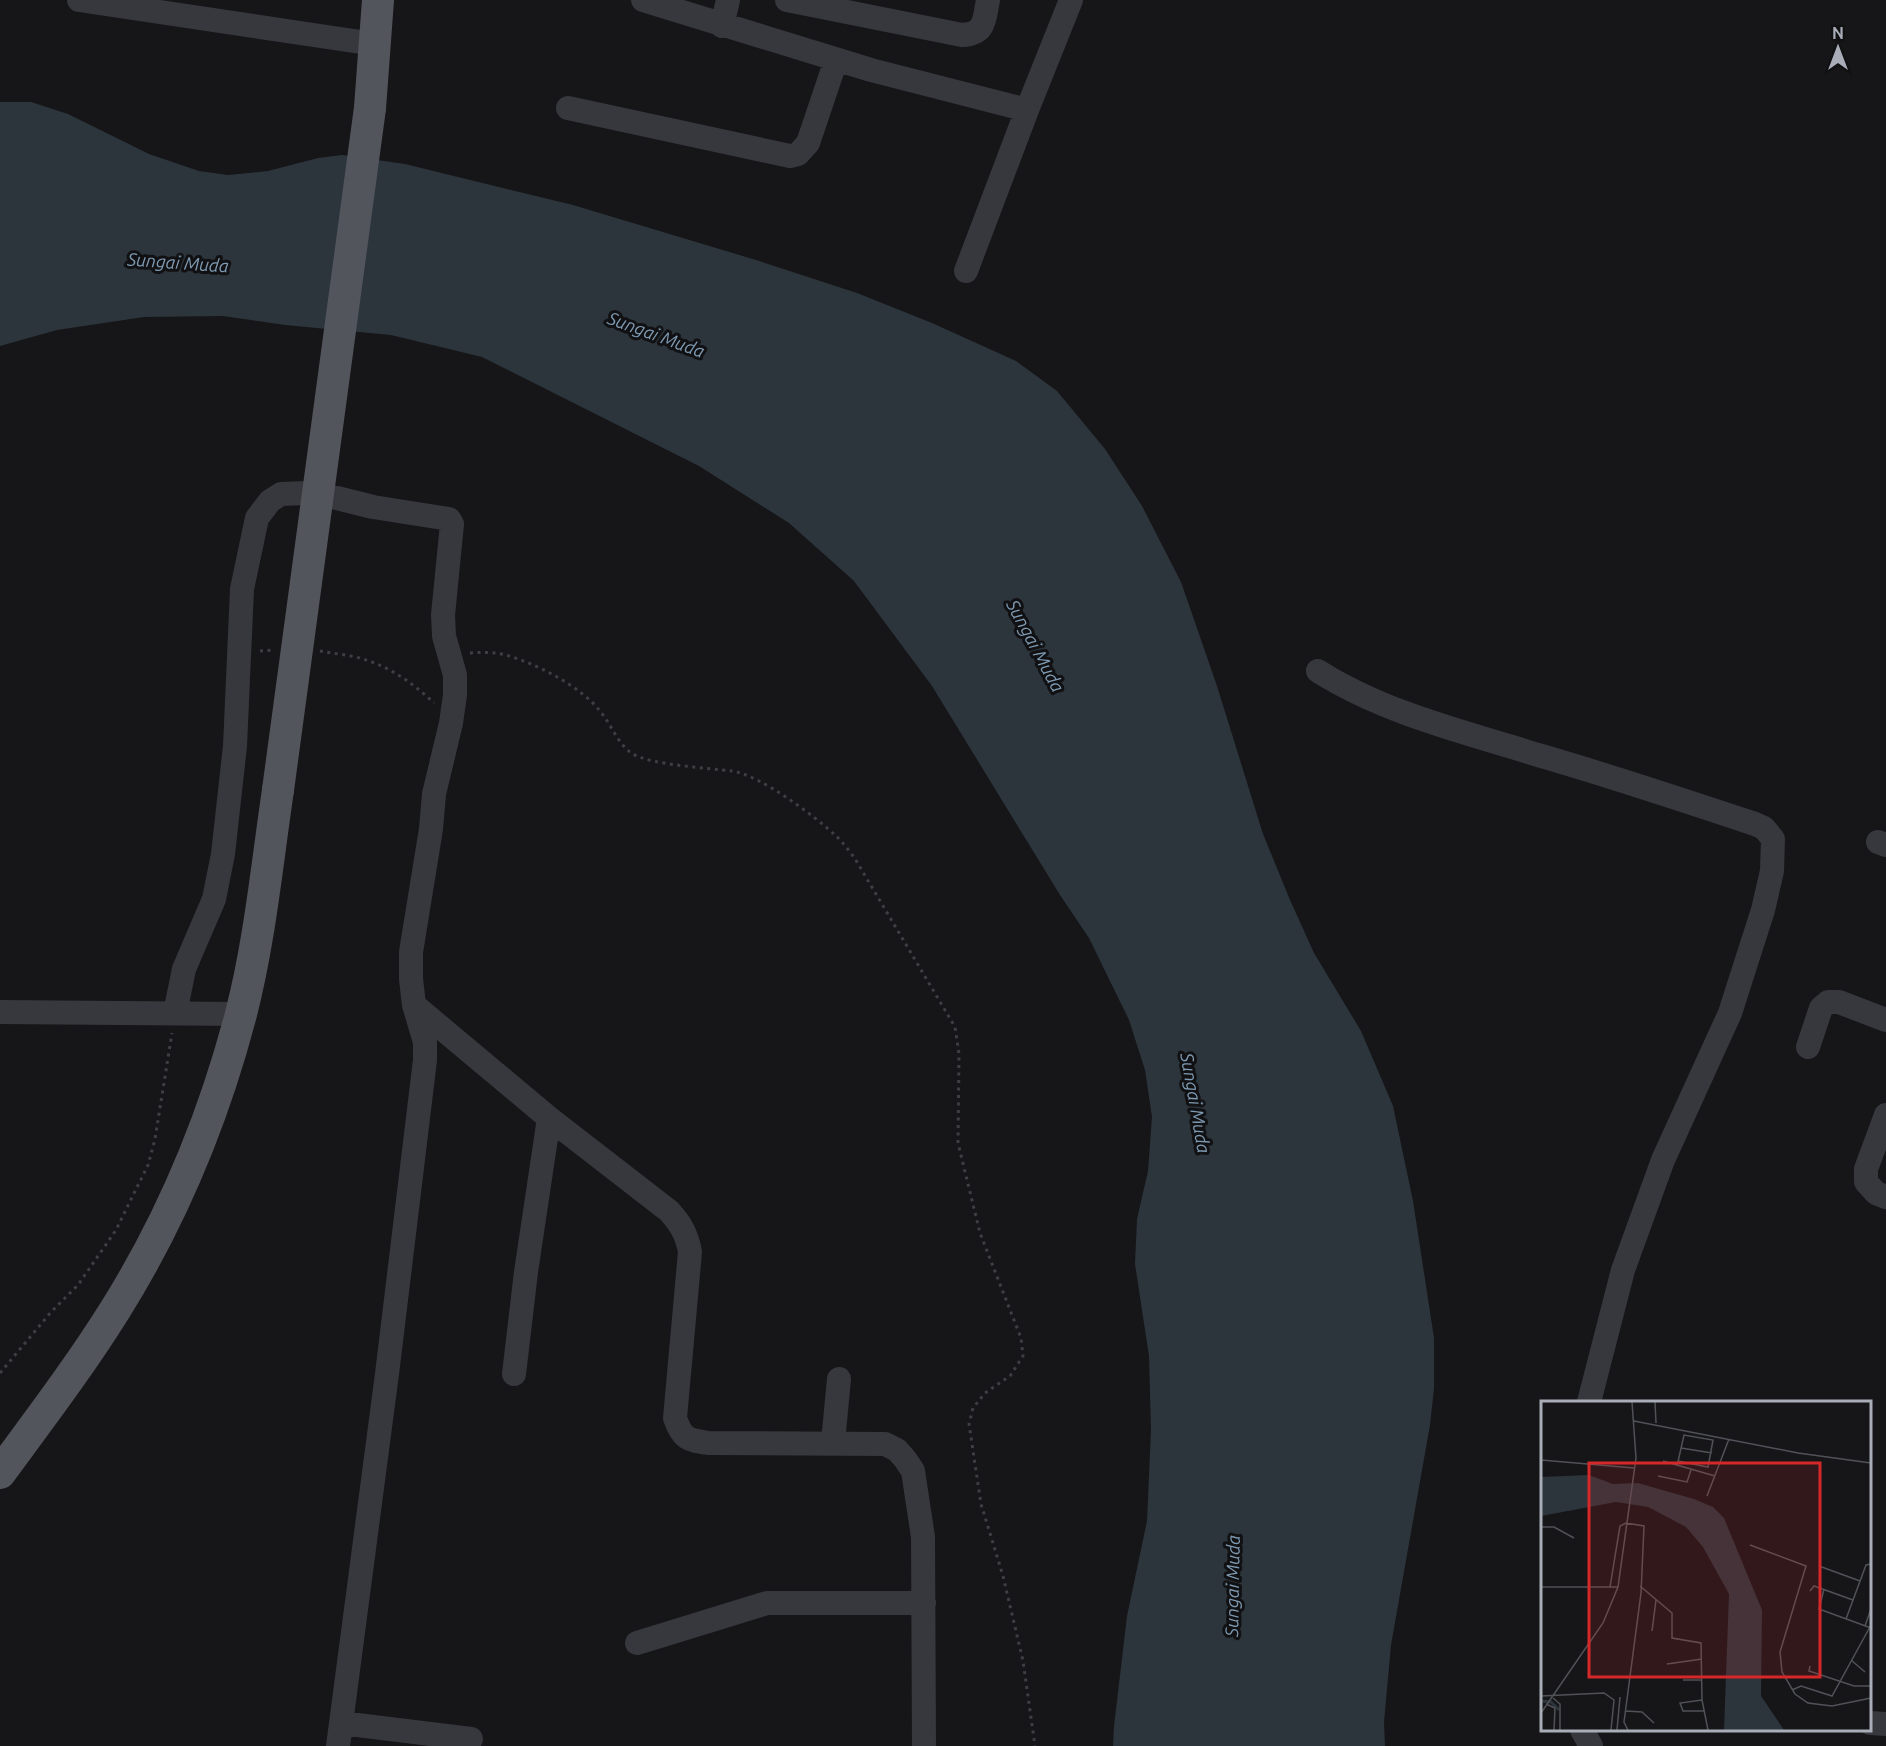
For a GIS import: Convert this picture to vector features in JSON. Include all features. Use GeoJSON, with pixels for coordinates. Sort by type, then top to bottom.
{"type":"FeatureCollection","features":[{"type":"Feature","properties":{"kind":"main road"},"geometry":{"type":"LineString","coordinates":[[0,1473],[61,1390],[110,1317],[157,1236],[197,1147],[241,1014],[258,931],[278,789],[370,108],[378,0]]}},
{"type":"Feature","properties":{"kind":"street"},"geometry":{"type":"LineString","coordinates":[[79,0],[374,44]]}},
{"type":"Feature","properties":{"kind":"street"},"geometry":{"type":"LineString","coordinates":[[643,0],[836,60],[1027,110]]}},
{"type":"Feature","properties":{"kind":"street"},"geometry":{"type":"LineString","coordinates":[[722,26],[728,0]]}},
{"type":"Feature","properties":{"kind":"street"},"geometry":{"type":"LineString","coordinates":[[787,0],[963,35],[973,35],[984,21],[988,0]]}},
{"type":"Feature","properties":{"kind":"street"},"geometry":{"type":"LineString","coordinates":[[966,271],[1071,0]]}},
{"type":"Feature","properties":{"kind":"street"},"geometry":{"type":"LineString","coordinates":[[568,108],[790,156],[798,154],[808,143],[836,60]]}},
{"type":"Feature","properties":{"kind":"street"},"geometry":{"type":"LineString","coordinates":[[175,1013],[184,969],[211,908],[227,829],[235,746],[243,589],[257,518],[270,501],[281,494],[306,493],[449,519],[452,524],[443,615],[444,636],[455,675],[455,695],[451,723],[434,794],[411,952],[414,1005],[424,1042],[424,1060],[387,1374],[340,1734],[471,1739]]}},
{"type":"Feature","properties":{"kind":"street"},"geometry":{"type":"LineString","coordinates":[[1318,671],[1351,690],[1416,717],[1621,779],[1755,824],[1764,828],[1773,839],[1772,871],[1763,910],[1730,1013],[1663,1160],[1623,1270],[1589,1401]]}},
{"type":"Feature","properties":{"kind":"street"},"geometry":{"type":"LineString","coordinates":[[1808,1047],[1821,1008],[1828,1002],[1839,1002],[1886,1020]]}},
{"type":"Feature","properties":{"kind":"street"},"geometry":{"type":"LineString","coordinates":[[414,1005],[549,1118],[669,1211],[681,1225],[688,1238],[690,1252],[675,1418],[679,1431],[689,1440],[708,1443],[885,1444],[897,1450],[905,1459],[913,1471],[923,1537],[924,1746]]}},
{"type":"Feature","properties":{"kind":"street"},"geometry":{"type":"LineString","coordinates":[[0,1012],[241,1014]]}},
{"type":"Feature","properties":{"kind":"street"},"geometry":{"type":"LineString","coordinates":[[1886,1115],[1866,1169],[1866,1182],[1876,1193],[1886,1197]]}},
{"type":"Feature","properties":{"kind":"street"},"geometry":{"type":"LineString","coordinates":[[513,1374],[549,1118]]}},
{"type":"Feature","properties":{"kind":"street"},"geometry":{"type":"LineString","coordinates":[[833,1442],[840,1379]]}},
{"type":"Feature","properties":{"kind":"street"},"geometry":{"type":"LineString","coordinates":[[636,1643],[767,1603],[924,1603]]}},
{"type":"Feature","properties":{"kind":"street"},"geometry":{"type":"LineString","coordinates":[[1871,1723],[1886,1724]]}},
{"type":"Feature","properties":{"kind":"street"},"geometry":{"type":"LineString","coordinates":[[1583,1731],[1591,1746]]}},
{"type":"Feature","properties":{"kind":"path"},"geometry":{"type":"LineString","coordinates":[[240,651],[282,649]]}},
{"type":"Feature","properties":{"kind":"path"},"geometry":{"type":"LineString","coordinates":[[312,650],[366,660],[387,668],[423,692],[451,723]]}},
{"type":"Feature","properties":{"kind":"path"},"geometry":{"type":"LineString","coordinates":[[450,659],[468,653],[487,652],[507,656],[532,666],[559,679],[592,702],[607,719],[616,737],[634,755],[664,762],[747,774],[812,816],[837,837],[854,857],[955,1027],[959,1054],[958,1143],[960,1153],[980,1233],[1021,1338],[1023,1356],[1010,1376],[985,1393],[973,1408],[969,1424],[981,1504],[1003,1576],[1023,1661],[1035,1746]]}},
{"type":"Feature","properties":{"kind":"path"},"geometry":{"type":"LineString","coordinates":[[0,1373],[51,1312],[78,1285],[96,1261],[116,1230],[148,1166],[162,1102],[175,1013]]}},
{"type":"Feature","properties":{"kind":"water","name":"Sungai Muda"},"geometry":{"type":"Polygon","coordinates":[[[0,102],[31,102],[68,114],[149,154],[199,171],[228,175],[268,171],[318,158],[342,155],[405,164],[573,205],[857,293],[932,323],[1016,361],[1057,391],[1105,449],[1142,506],[1181,582],[1217,686],[1263,834],[1314,953],[1361,1031],[1393,1106],[1413,1201],[1434,1338],[1434,1388],[1430,1425],[1391,1645],[1384,1722],[1385,1746],[1113,1746],[1127,1616],[1147,1521],[1151,1429],[1149,1356],[1135,1264],[1137,1219],[1148,1171],[1152,1117],[1145,1070],[1129,1020],[1089,938],[1060,895],[932,686],[854,581],[789,523],[699,466],[482,357],[391,335],[285,325],[223,316],[144,317],[57,330],[0,346],[0,102]]]}}]}
